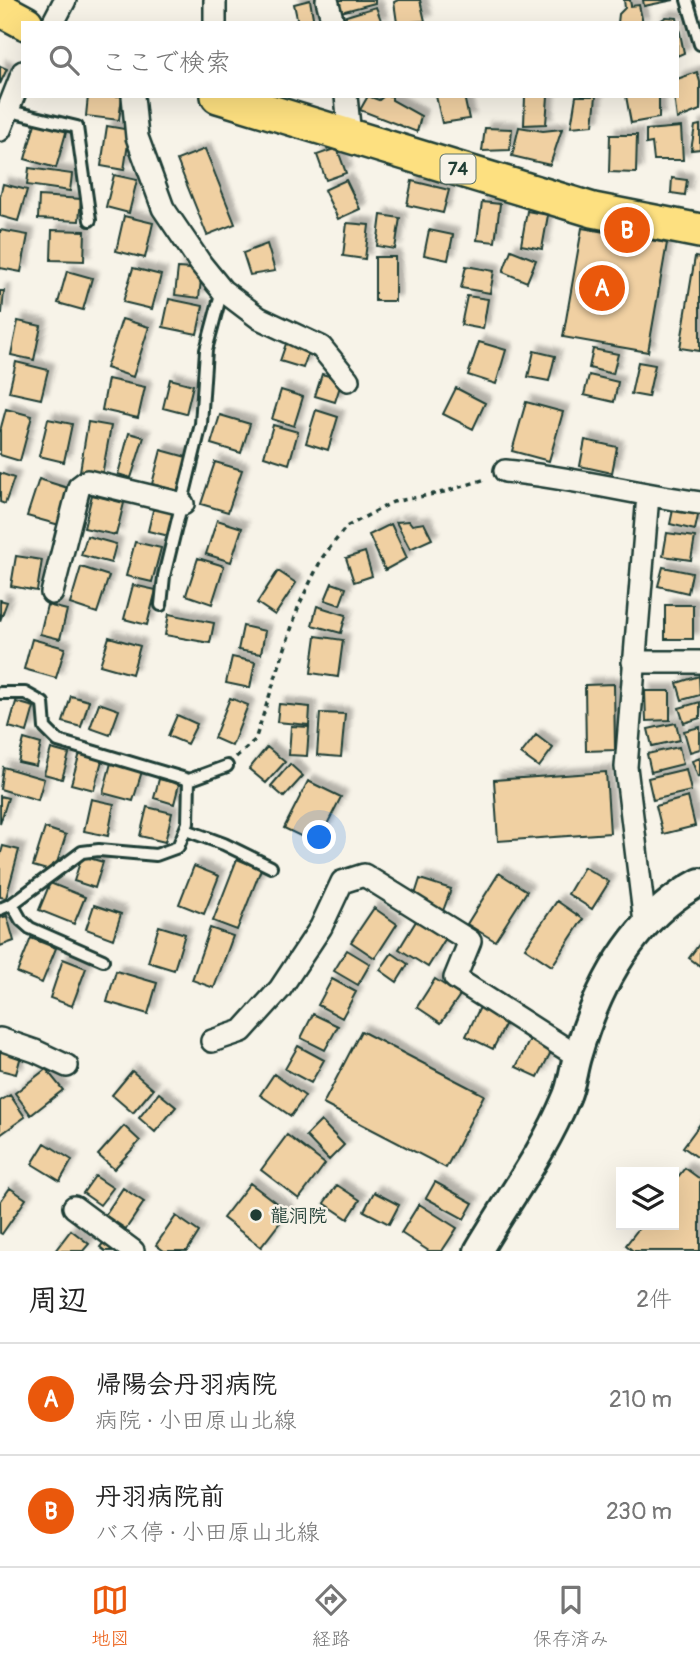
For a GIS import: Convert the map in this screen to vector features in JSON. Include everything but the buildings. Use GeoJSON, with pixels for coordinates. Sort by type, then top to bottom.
{"type":"FeatureCollection","features":[{"type":"Feature","properties":{"kind":"main road"},"geometry":{"type":"LineString","coordinates":[[0,9],[22,21]]}},
{"type":"Feature","properties":{"kind":"main road","name":"74"},"geometry":{"type":"LineString","coordinates":[[225,98],[593,210],[700,231]]}},
{"type":"Feature","properties":{"kind":"street"},"geometry":{"type":"LineString","coordinates":[[215,0],[215,21]]}},
{"type":"Feature","properties":{"kind":"street"},"geometry":{"type":"LineString","coordinates":[[327,0],[332,21]]}},
{"type":"Feature","properties":{"kind":"street"},"geometry":{"type":"LineString","coordinates":[[2,116],[21,76]]}},
{"type":"Feature","properties":{"kind":"street"},"geometry":{"type":"LineString","coordinates":[[133,98],[137,137],[163,208],[222,290],[259,318],[321,347],[348,380]]}},
{"type":"Feature","properties":{"kind":"street"},"geometry":{"type":"LineString","coordinates":[[346,98],[350,136]]}},
{"type":"Feature","properties":{"kind":"street"},"geometry":{"type":"LineString","coordinates":[[505,471],[553,475],[700,503]]}},
{"type":"Feature","properties":{"kind":"street"},"geometry":{"type":"LineString","coordinates":[[52,593],[79,487],[88,481],[183,504]]}},
{"type":"Feature","properties":{"kind":"street"},"geometry":{"type":"LineString","coordinates":[[645,923],[626,767],[648,495]]}},
{"type":"Feature","properties":{"kind":"street"},"geometry":{"type":"LineString","coordinates":[[633,662],[700,662]]}},
{"type":"Feature","properties":{"kind":"street"},"geometry":{"type":"LineString","coordinates":[[212,1041],[242,1031],[265,1006],[280,989],[321,927],[342,882],[364,875],[470,941],[455,978],[577,1056]]}},
{"type":"Feature","properties":{"kind":"street"},"geometry":{"type":"LineString","coordinates":[[478,1251],[552,1129],[568,1096],[577,1056],[596,1001],[616,963],[645,923],[700,882]]}},
{"type":"Feature","properties":{"kind":"street"},"geometry":{"type":"LineString","coordinates":[[0,1039],[67,1066]]}},
{"type":"Feature","properties":{"kind":"street"},"geometry":{"type":"LineString","coordinates":[[74,1207],[132,1251]]}},
{"type":"Feature","properties":{"kind":"lane"},"geometry":{"type":"LineString","coordinates":[[687,0],[700,44]]}},
{"type":"Feature","properties":{"kind":"lane"},"geometry":{"type":"LineString","coordinates":[[2,116],[77,127],[90,220]]}},
{"type":"Feature","properties":{"kind":"lane"},"geometry":{"type":"LineString","coordinates":[[161,605],[164,576],[201,424],[206,351],[222,290]]}},
{"type":"Feature","properties":{"kind":"lane"},"geometry":{"type":"LineString","coordinates":[[0,693],[25,693],[43,703],[45,728],[58,741],[189,780],[227,766]]}},
{"type":"Feature","properties":{"kind":"lane"},"geometry":{"type":"LineString","coordinates":[[0,909],[12,904],[82,852],[99,850],[156,855],[178,847],[188,823],[189,780]]}},
{"type":"Feature","properties":{"kind":"lane"},"geometry":{"type":"LineString","coordinates":[[186,830],[224,844],[271,867]]}},
{"type":"Feature","properties":{"kind":"lane"},"geometry":{"type":"LineString","coordinates":[[12,904],[21,920],[30,928],[103,960]]}},
{"type":"Feature","properties":{"kind":"path"},"geometry":{"type":"LineString","coordinates":[[227,766],[255,740],[299,604],[323,558],[346,527],[393,502],[473,484],[505,471]]}},
{"type":"Feature","properties":{"kind":"place","name":"丹羽病院前"},"geometry":{"type":"Point","coordinates":[627,230]}},
{"type":"Feature","properties":{"kind":"place","name":"帰陽会丹羽病院"},"geometry":{"type":"Point","coordinates":[602,288]}},
{"type":"Feature","properties":{"kind":"place","name":"龍洞院"},"geometry":{"type":"Point","coordinates":[256,1215]}}]}
